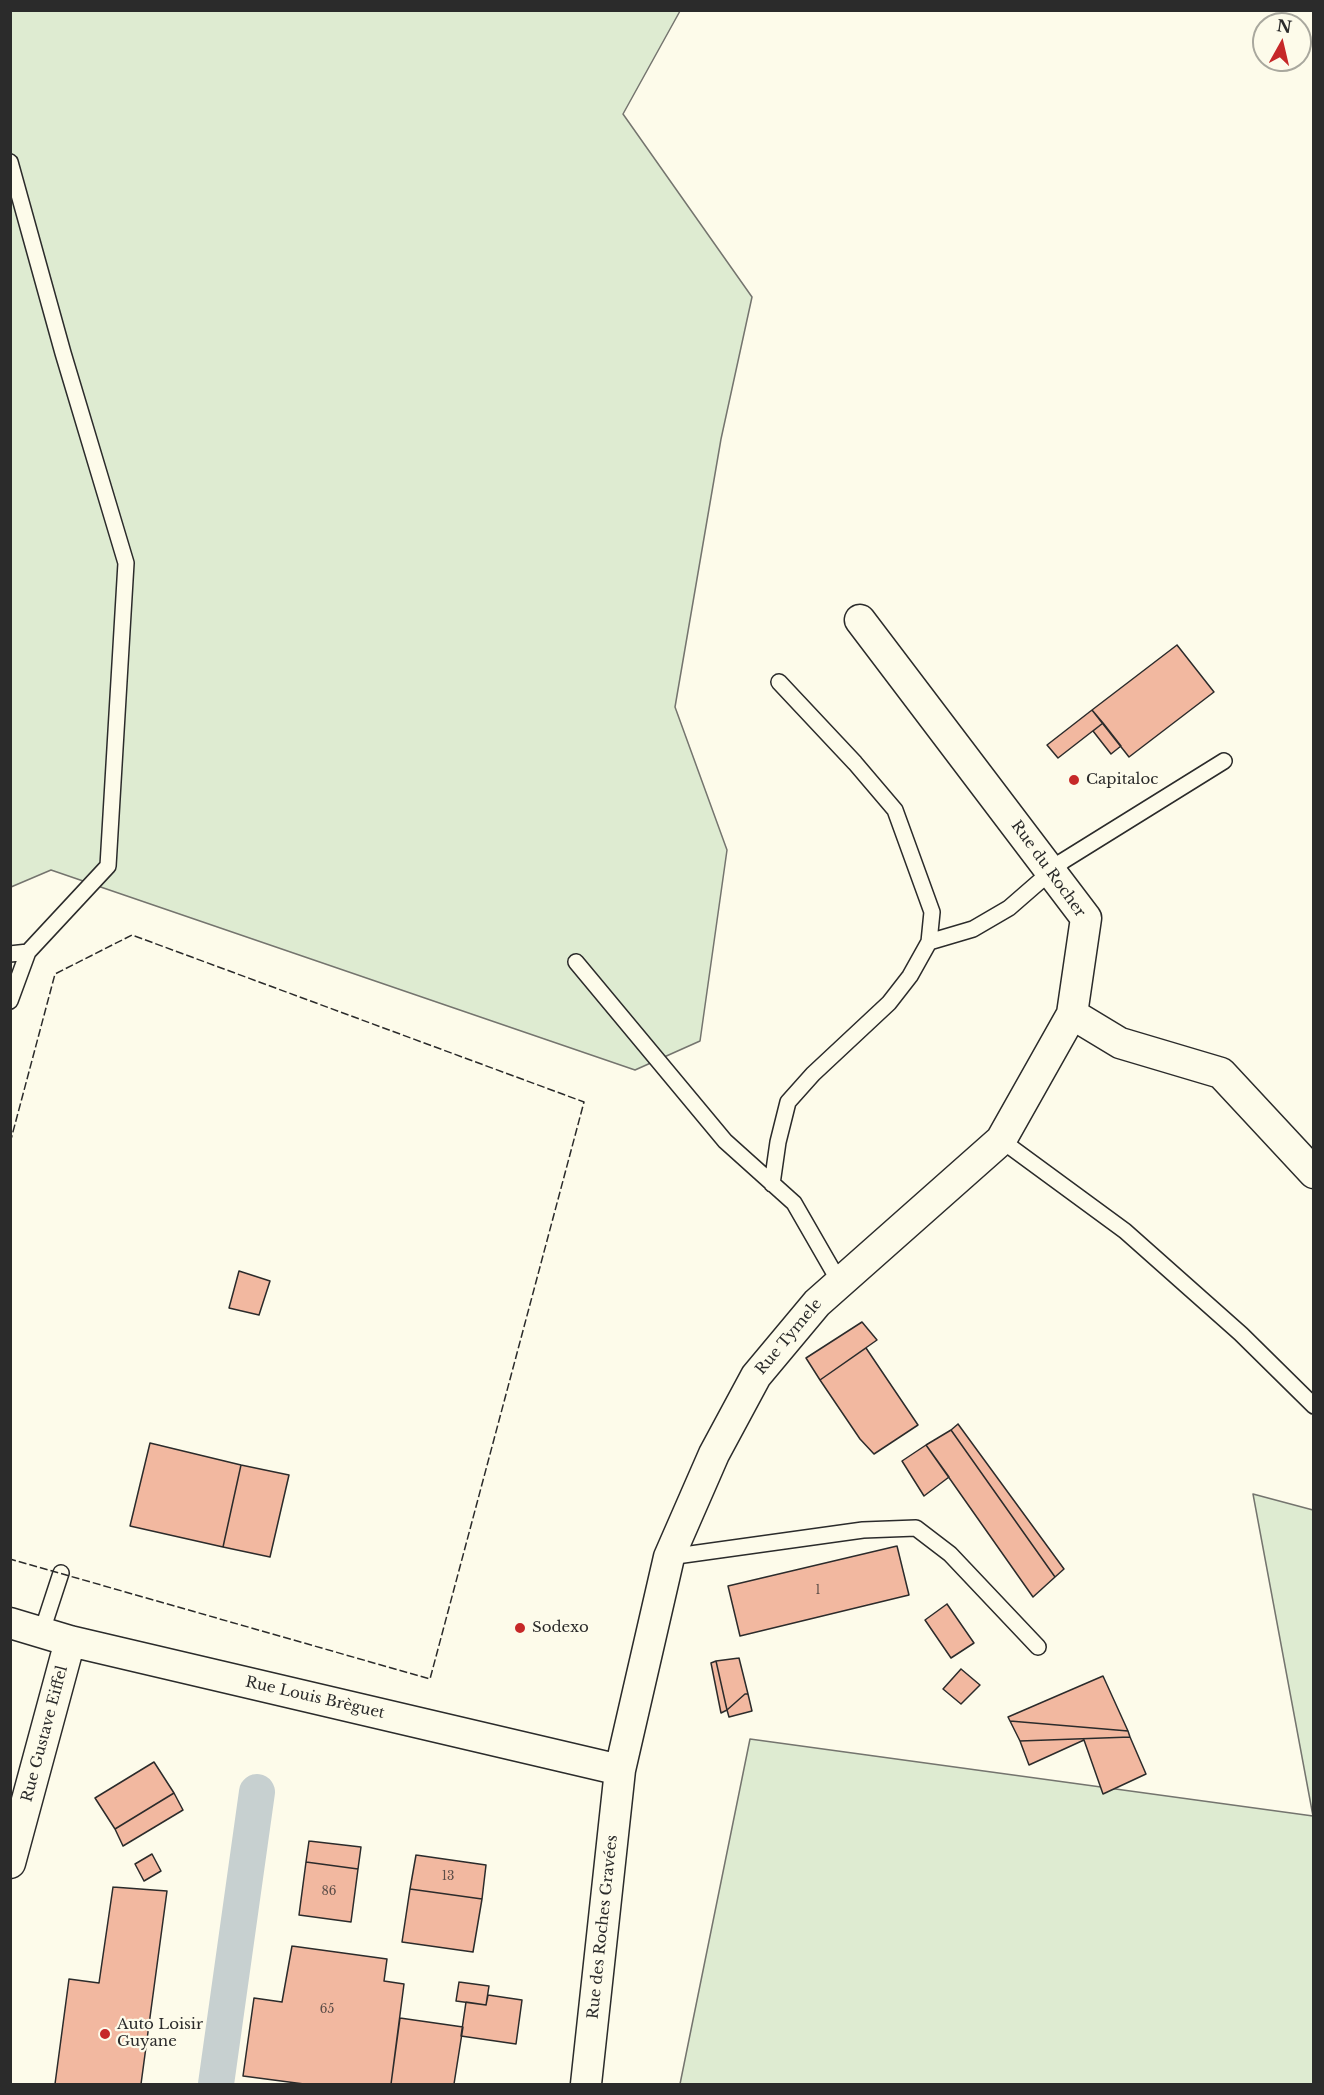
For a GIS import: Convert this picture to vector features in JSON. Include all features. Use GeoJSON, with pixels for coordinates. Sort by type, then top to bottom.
{"type":"FeatureCollection","features":[{"type":"Feature","properties":{"kind":"street","name":"Rue du Rocher"},"geometry":{"type":"LineString","coordinates":[[860,620],[1086,918],[1072,1014]]}},
{"type":"Feature","properties":{"kind":"street","name":"Rue Tymele"},"geometry":{"type":"LineString","coordinates":[[620,1770],[669,1557],[714,1454],[756,1376],[817,1303],[1001,1140],[1072,1014]]}},
{"type":"Feature","properties":{"kind":"street"},"geometry":{"type":"LineString","coordinates":[[1072,1014],[1120,1043],[1221,1073],[1314,1173]]}},
{"type":"Feature","properties":{"kind":"street","name":"Rue Louis Brèguet"},"geometry":{"type":"LineString","coordinates":[[10,1623],[70,1641],[620,1770]]}},
{"type":"Feature","properties":{"kind":"street","name":"Rue Gustave Eiffel"},"geometry":{"type":"LineString","coordinates":[[10,1863],[70,1641]]}},
{"type":"Feature","properties":{"kind":"street","name":"Rue des Roches Gravées"},"geometry":{"type":"LineString","coordinates":[[586,2085],[620,1770]]}},
{"type":"Feature","properties":{"kind":"lane"},"geometry":{"type":"LineString","coordinates":[[10,162],[63,353],[126,563],[108,866],[28,952],[10,1001]]}},
{"type":"Feature","properties":{"kind":"lane"},"geometry":{"type":"LineString","coordinates":[[772,1184],[778,1142],[788,1102],[813,1074],[889,1003],[910,976],[929,942],[932,912],[895,810],[855,763],[779,682]]}},
{"type":"Feature","properties":{"kind":"lane"},"geometry":{"type":"LineString","coordinates":[[929,942],[973,929],[1009,908],[1063,861],[1224,761]]}},
{"type":"Feature","properties":{"kind":"lane"},"geometry":{"type":"LineString","coordinates":[[10,954],[28,952]]}},
{"type":"Feature","properties":{"kind":"lane"},"geometry":{"type":"LineString","coordinates":[[576,962],[725,1142],[794,1203],[840,1283]]}},
{"type":"Feature","properties":{"kind":"lane"},"geometry":{"type":"LineString","coordinates":[[1001,1140],[1125,1231],[1241,1334],[1314,1406]]}},
{"type":"Feature","properties":{"kind":"lane"},"geometry":{"type":"LineString","coordinates":[[669,1557],[863,1530],[916,1528],[950,1554],[1038,1647]]}},
{"type":"Feature","properties":{"kind":"lane"},"geometry":{"type":"LineString","coordinates":[[42,1631],[61,1573]]}},
{"type":"Feature","properties":{"kind":"green space"},"geometry":{"type":"Polygon","coordinates":[[[11,11],[680,11],[623,114],[752,297],[721,439],[675,707],[727,850],[700,1041],[635,1070],[51,870],[11,887],[11,11]]]}},
{"type":"Feature","properties":{"kind":"green space"},"geometry":{"type":"Polygon","coordinates":[[[1253,1494],[1313,1510],[1313,1816],[1253,1494]]]}},
{"type":"Feature","properties":{"kind":"green space"},"geometry":{"type":"Polygon","coordinates":[[[750,1739],[1313,1816],[1313,2084],[680,2084],[750,1739]]]}},
{"type":"Feature","properties":{"kind":"building"},"geometry":{"type":"Polygon","coordinates":[[[1177,645],[1214,692],[1129,757],[1092,710],[1177,645]]]}},
{"type":"Feature","properties":{"kind":"building"},"geometry":{"type":"Polygon","coordinates":[[[1092,710],[1103,723],[1058,758],[1047,745],[1092,710]]]}},
{"type":"Feature","properties":{"kind":"building"},"geometry":{"type":"Polygon","coordinates":[[[1103,723],[1121,746],[1111,754],[1093,731],[1103,723]]]}},
{"type":"Feature","properties":{"kind":"building"},"geometry":{"type":"Polygon","coordinates":[[[239,1271],[270,1281],[259,1315],[229,1308],[239,1271]]]}},
{"type":"Feature","properties":{"kind":"building"},"geometry":{"type":"Polygon","coordinates":[[[862,1322],[877,1340],[820,1380],[806,1358],[862,1322]]]}},
{"type":"Feature","properties":{"kind":"building"},"geometry":{"type":"Polygon","coordinates":[[[866,1348],[918,1425],[874,1454],[860,1439],[820,1380],[866,1348]]]}},
{"type":"Feature","properties":{"kind":"building"},"geometry":{"type":"Polygon","coordinates":[[[958,1424],[1064,1569],[1055,1577],[951,1430],[958,1424]]]}},
{"type":"Feature","properties":{"kind":"building"},"geometry":{"type":"Polygon","coordinates":[[[951,1430],[1055,1577],[1033,1597],[926,1445],[951,1430]]]}},
{"type":"Feature","properties":{"kind":"building"},"geometry":{"type":"Polygon","coordinates":[[[150,1443],[241,1465],[223,1547],[130,1526],[150,1443]]]}},
{"type":"Feature","properties":{"kind":"building"},"geometry":{"type":"Polygon","coordinates":[[[926,1445],[949,1477],[924,1496],[902,1461],[926,1445]]]}},
{"type":"Feature","properties":{"kind":"building"},"geometry":{"type":"Polygon","coordinates":[[[241,1465],[289,1475],[270,1557],[223,1547],[241,1465]]]}},
{"type":"Feature","properties":{"kind":"building"},"geometry":{"type":"Polygon","coordinates":[[[897,1546],[909,1595],[740,1636],[728,1586],[897,1546]]]}},
{"type":"Feature","properties":{"kind":"building"},"geometry":{"type":"Polygon","coordinates":[[[947,1604],[974,1643],[951,1658],[925,1620],[947,1604]]]}},
{"type":"Feature","properties":{"kind":"building"},"geometry":{"type":"Polygon","coordinates":[[[739,1658],[748,1694],[745,1694],[727,1710],[716,1661],[739,1658]]]}},
{"type":"Feature","properties":{"kind":"building"},"geometry":{"type":"Polygon","coordinates":[[[716,1661],[727,1710],[721,1713],[711,1663],[716,1661]]]}},
{"type":"Feature","properties":{"kind":"building"},"geometry":{"type":"Polygon","coordinates":[[[961,1669],[980,1685],[961,1704],[943,1689],[961,1669]]]}},
{"type":"Feature","properties":{"kind":"building"},"geometry":{"type":"Polygon","coordinates":[[[1103,1676],[1128,1731],[1010,1721],[1008,1717],[1103,1676]]]}},
{"type":"Feature","properties":{"kind":"building"},"geometry":{"type":"Polygon","coordinates":[[[745,1694],[748,1694],[752,1711],[729,1717],[727,1710],[745,1694]]]}},
{"type":"Feature","properties":{"kind":"building"},"geometry":{"type":"Polygon","coordinates":[[[1010,1721],[1128,1731],[1130,1737],[1020,1741],[1010,1721]]]}},
{"type":"Feature","properties":{"kind":"building"},"geometry":{"type":"Polygon","coordinates":[[[1130,1737],[1146,1774],[1103,1794],[1084,1740],[1029,1765],[1020,1741],[1130,1737]]]}},
{"type":"Feature","properties":{"kind":"building"},"geometry":{"type":"Polygon","coordinates":[[[154,1762],[174,1793],[115,1829],[95,1798],[154,1762]]]}},
{"type":"Feature","properties":{"kind":"building"},"geometry":{"type":"Polygon","coordinates":[[[174,1793],[183,1810],[123,1846],[115,1829],[174,1793]]]}},
{"type":"Feature","properties":{"kind":"building"},"geometry":{"type":"Polygon","coordinates":[[[309,1841],[361,1847],[358,1869],[306,1862],[309,1841]]]}},
{"type":"Feature","properties":{"kind":"building"},"geometry":{"type":"Polygon","coordinates":[[[152,1854],[161,1871],[144,1881],[135,1864],[152,1854]]]}},
{"type":"Feature","properties":{"kind":"building"},"geometry":{"type":"Polygon","coordinates":[[[416,1855],[486,1865],[482,1899],[410,1889],[416,1855]]]}},
{"type":"Feature","properties":{"kind":"building"},"geometry":{"type":"Polygon","coordinates":[[[306,1862],[358,1869],[351,1922],[299,1915],[306,1862]]]}},
{"type":"Feature","properties":{"kind":"building","name":"Auto Loisir Guyane"},"geometry":{"type":"Polygon","coordinates":[[[113,1887],[167,1891],[141,2084],[55,2084],[69,1979],[99,1983],[113,1887]]]}},
{"type":"Feature","properties":{"kind":"building"},"geometry":{"type":"Polygon","coordinates":[[[410,1889],[482,1899],[473,1952],[402,1942],[410,1889]]]}},
{"type":"Feature","properties":{"kind":"building"},"geometry":{"type":"Polygon","coordinates":[[[292,1946],[387,1959],[384,1981],[404,1984],[391,2084],[304,2084],[243,2076],[254,1998],[282,2002],[292,1946]]]}},
{"type":"Feature","properties":{"kind":"building"},"geometry":{"type":"Polygon","coordinates":[[[459,1982],[489,1986],[486,2005],[456,2001],[459,1982]]]}},
{"type":"Feature","properties":{"kind":"building"},"geometry":{"type":"Polygon","coordinates":[[[488,1995],[522,2000],[516,2044],[461,2036],[466,2002],[486,2005],[488,1995]]]}},
{"type":"Feature","properties":{"kind":"building"},"geometry":{"type":"Polygon","coordinates":[[[400,2018],[463,2027],[454,2084],[391,2084],[400,2018]]]}},
{"type":"Feature","properties":{"kind":"waterway"},"geometry":{"type":"LineString","coordinates":[[216,2084],[257,1792]]}},
{"type":"Feature","properties":{"kind":"fence"},"geometry":{"type":"LineString","coordinates":[[10,1143],[55,974],[132,935],[584,1102],[430,1679],[10,1559]]}},
{"type":"Feature","properties":{"kind":"place","name":"Capitaloc"},"geometry":{"type":"Point","coordinates":[1074,780]}},
{"type":"Feature","properties":{"kind":"place","name":"Sodexo"},"geometry":{"type":"Point","coordinates":[520,1628]}},
{"type":"Feature","properties":{"kind":"place","name":"Auto Loisir Guyane"},"geometry":{"type":"Point","coordinates":[105,2034]}}]}
